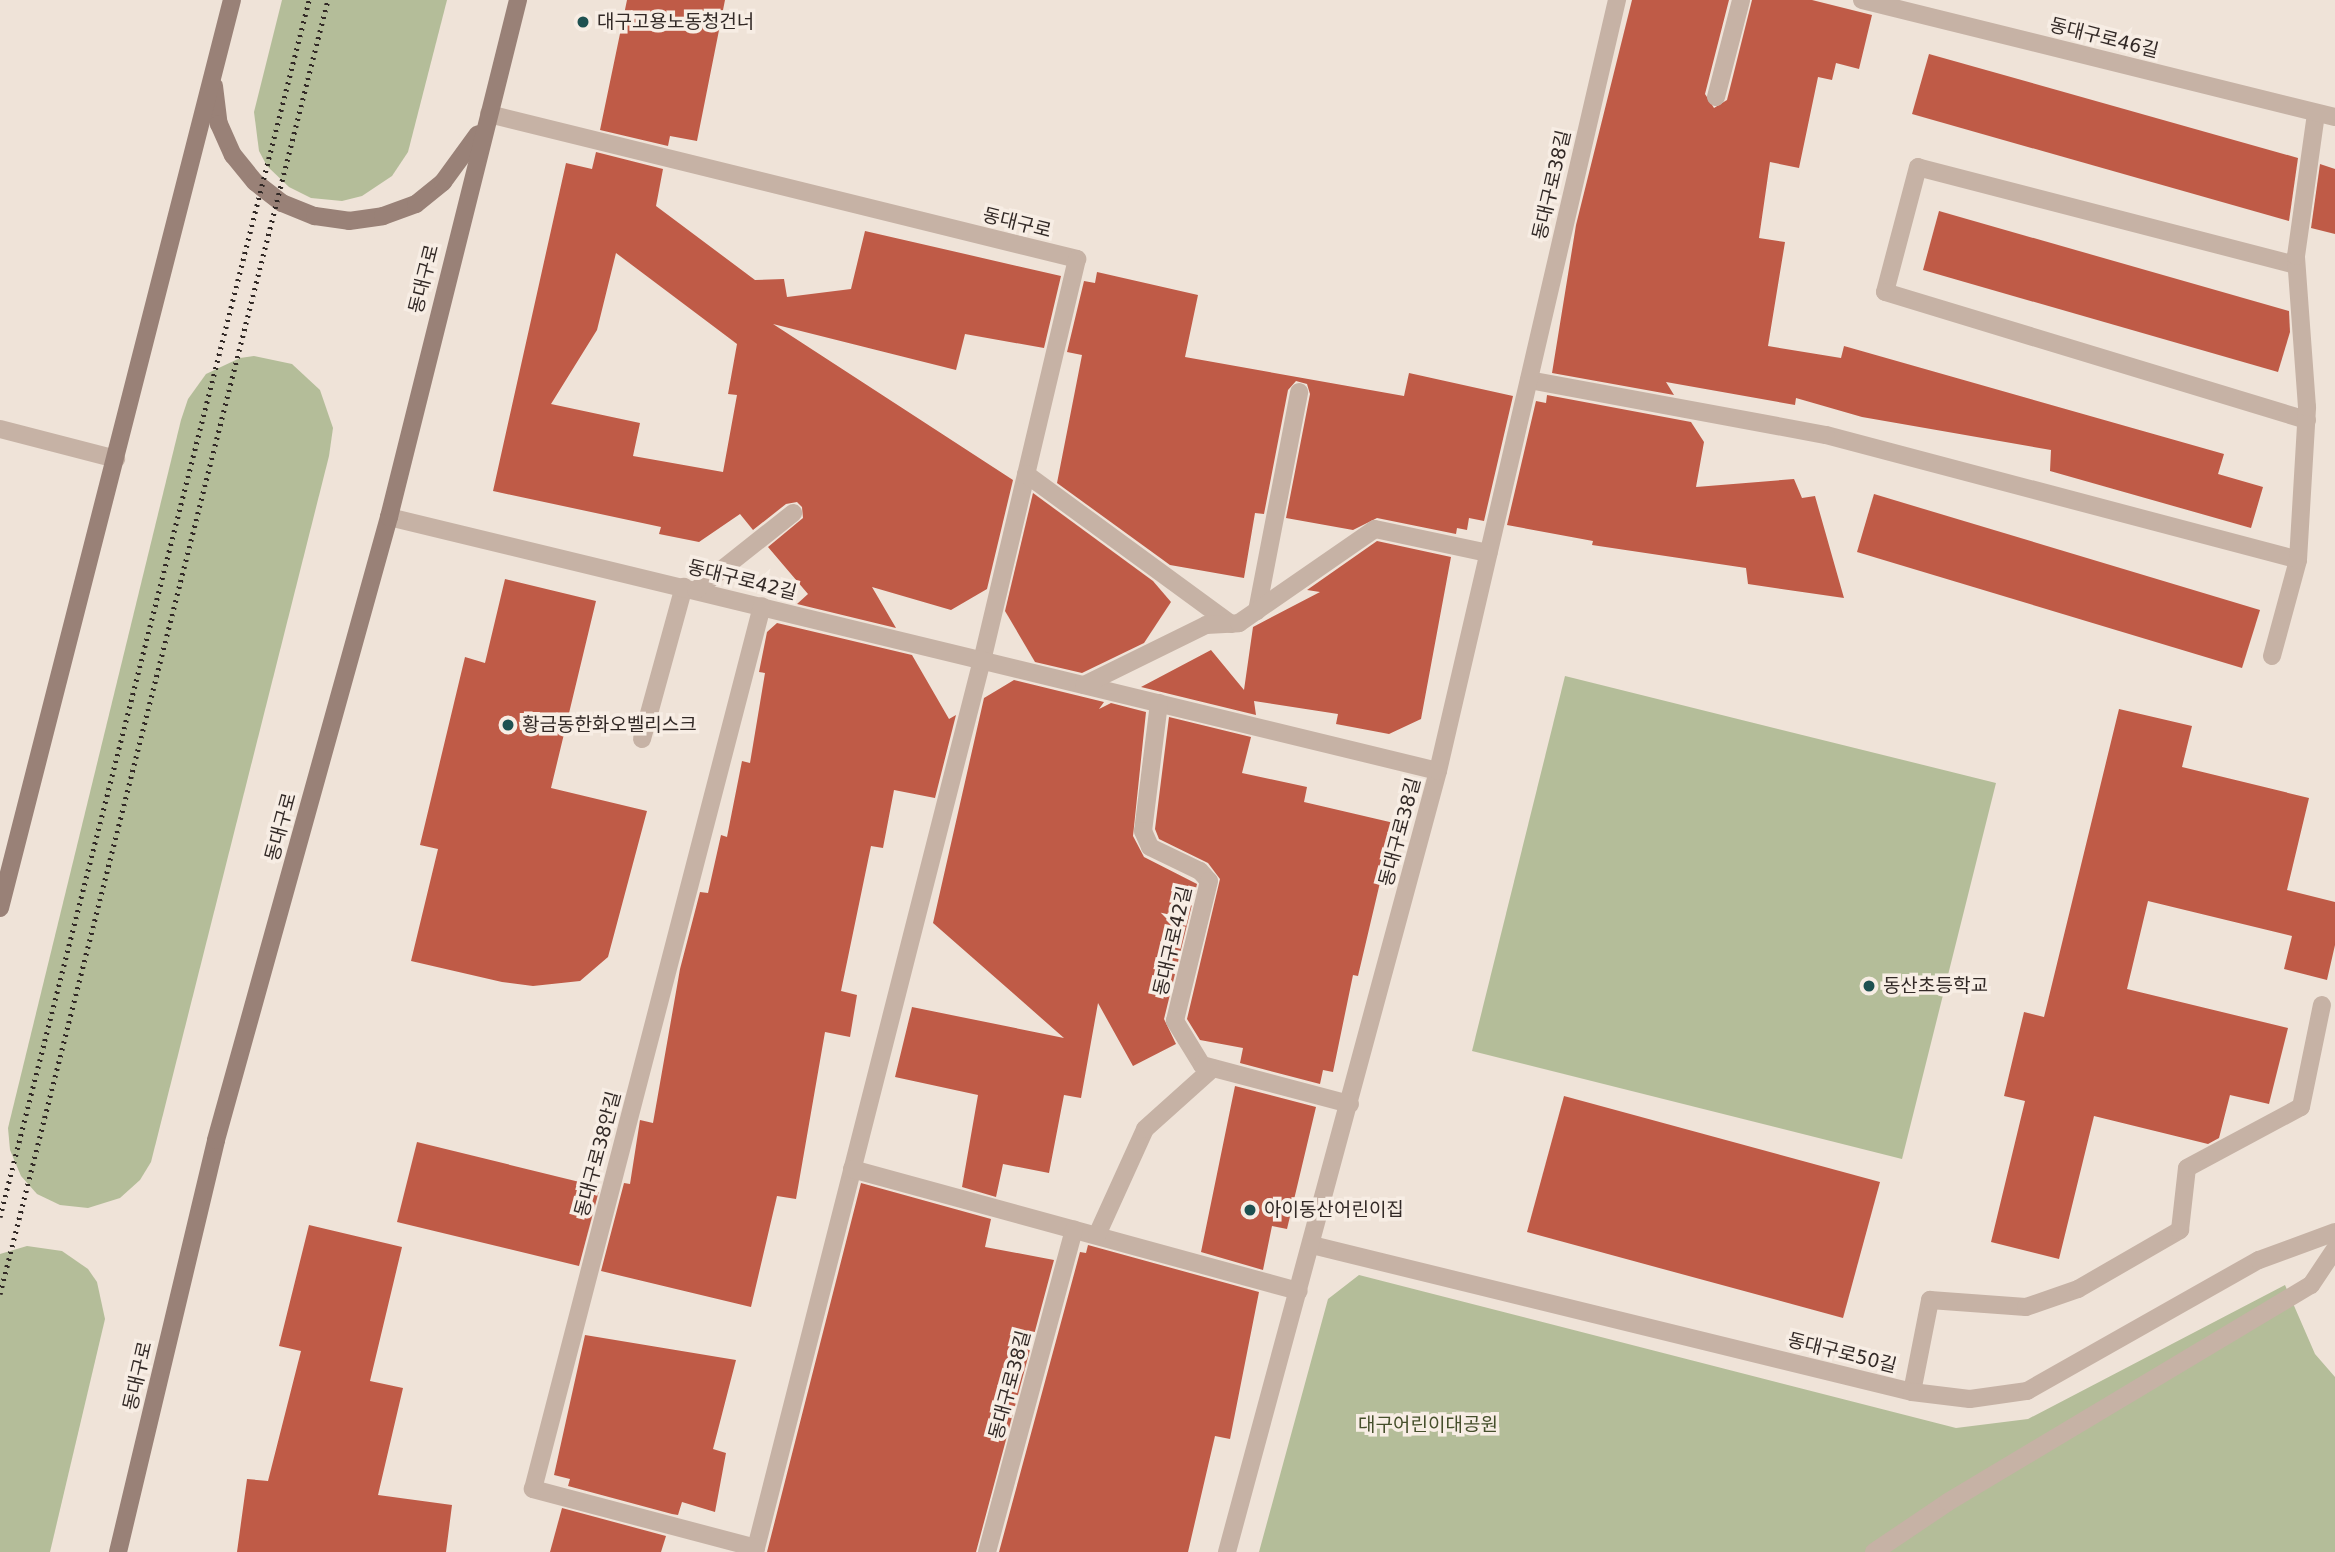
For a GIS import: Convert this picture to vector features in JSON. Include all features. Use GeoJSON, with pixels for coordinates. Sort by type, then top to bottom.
{"type":"FeatureCollection","features":[{"type":"Feature","properties":{"kind":"main road"},"geometry":{"type":"LineString","coordinates":[[0,908],[232,0]]}},
{"type":"Feature","properties":{"kind":"main road","name":"동대구로"},"geometry":{"type":"LineString","coordinates":[[118,1552],[216,1140],[389,517],[518,0]]}},
{"type":"Feature","properties":{"kind":"main road"},"geometry":{"type":"LineString","coordinates":[[218,55],[214,89],[219,124],[233,155],[255,182],[282,203],[315,216],[360,219],[416,204],[443,182],[488,116]]}},
{"type":"Feature","properties":{"kind":"street","name":"동대구로38길"},"geometry":{"type":"LineString","coordinates":[[1227,1552],[1438,771],[1617,0]]}},
{"type":"Feature","properties":{"kind":"street"},"geometry":{"type":"LineString","coordinates":[[1716,97],[1741,0]]}},
{"type":"Feature","properties":{"kind":"street","name":"동대구로46길"},"geometry":{"type":"LineString","coordinates":[[1862,0],[2335,117]]}},
{"type":"Feature","properties":{"kind":"street"},"geometry":{"type":"LineString","coordinates":[[2272,656],[2298,560],[2307,420],[2297,265],[2316,113]]}},
{"type":"Feature","properties":{"kind":"street","name":"동대구로"},"geometry":{"type":"LineString","coordinates":[[488,116],[1077,260],[982,660]]}},
{"type":"Feature","properties":{"kind":"street"},"geometry":{"type":"LineString","coordinates":[[2297,265],[1918,167],[1885,292],[2307,420]]}},
{"type":"Feature","properties":{"kind":"street"},"geometry":{"type":"LineString","coordinates":[[1529,380],[1826,435],[2298,560]]}},
{"type":"Feature","properties":{"kind":"street"},"geometry":{"type":"LineString","coordinates":[[1257,611],[1299,392]]}},
{"type":"Feature","properties":{"kind":"street"},"geometry":{"type":"LineString","coordinates":[[0,429],[116,459]]}},
{"type":"Feature","properties":{"kind":"street"},"geometry":{"type":"LineString","coordinates":[[1026,474],[1231,624]]}},
{"type":"Feature","properties":{"kind":"street"},"geometry":{"type":"LineString","coordinates":[[642,739],[690,589],[793,513]]}},
{"type":"Feature","properties":{"kind":"street","name":"동대구로42길"},"geometry":{"type":"LineString","coordinates":[[389,517],[1438,771]]}},
{"type":"Feature","properties":{"kind":"street"},"geometry":{"type":"LineString","coordinates":[[1084,685],[1206,625],[1231,624],[1257,611],[1375,529],[1488,553]]}},
{"type":"Feature","properties":{"kind":"street","name":"동대구로38안길"},"geometry":{"type":"LineString","coordinates":[[762,606],[533,1489],[756,1550],[982,660]]}},
{"type":"Feature","properties":{"kind":"street","name":"동대구로42길"},"geometry":{"type":"LineString","coordinates":[[1159,703],[1143,831],[1150,847],[1200,871],[1209,881],[1175,1021],[1202,1065],[1350,1104]]}},
{"type":"Feature","properties":{"kind":"street"},"geometry":{"type":"LineString","coordinates":[[1912,1392],[1930,1300],[2026,1307],[2078,1289],[2180,1230],[2187,1168],[2301,1107],[2322,1005]]}},
{"type":"Feature","properties":{"kind":"street"},"geometry":{"type":"LineString","coordinates":[[1097,1236],[1145,1129],[1213,1068]]}},
{"type":"Feature","properties":{"kind":"street"},"geometry":{"type":"LineString","coordinates":[[852,1169],[1299,1291]]}},
{"type":"Feature","properties":{"kind":"street","name":"동대구로38길"},"geometry":{"type":"LineString","coordinates":[[987,1552],[1074,1230]]}},
{"type":"Feature","properties":{"kind":"street","name":"동대구로50길"},"geometry":{"type":"LineString","coordinates":[[1312,1245],[1912,1392],[1970,1399],[2027,1391],[2259,1260],[2335,1232]]}},
{"type":"Feature","properties":{"kind":"street"},"geometry":{"type":"LineString","coordinates":[[1874,1552],[1948,1502],[2311,1284],[2335,1249]]}},
{"type":"Feature","properties":{"kind":"green space"},"geometry":{"type":"Polygon","coordinates":[[[282,0],[447,0],[408,152],[392,176],[362,196],[342,201],[311,198],[289,187],[267,166],[259,151],[254,112],[282,0]]]}},
{"type":"Feature","properties":{"kind":"green space"},"geometry":{"type":"Polygon","coordinates":[[[254,356],[292,364],[320,390],[333,428],[329,456],[151,1162],[140,1180],[120,1198],[88,1208],[60,1205],[37,1194],[21,1176],[10,1150],[8,1128],[181,420],[188,399],[206,374],[240,358],[254,356]]]}},
{"type":"Feature","properties":{"kind":"green space"},"geometry":{"type":"Polygon","coordinates":[[[1565,676],[1996,783],[1902,1159],[1472,1051],[1565,676]]]}},
{"type":"Feature","properties":{"kind":"green space"},"geometry":{"type":"Polygon","coordinates":[[[27,1246],[62,1251],[88,1269],[97,1282],[105,1319],[50,1552],[0,1552],[0,1254],[27,1246]]]}},
{"type":"Feature","properties":{"kind":"green space","name":"대구어린이대공원"},"geometry":{"type":"Polygon","coordinates":[[[1359,1275],[1956,1428],[2028,1419],[2285,1285],[2315,1354],[2335,1377],[2335,1552],[1259,1552],[1328,1299],[1359,1275]]]}},
{"type":"Feature","properties":{"kind":"building"},"geometry":{"type":"Polygon","coordinates":[[[627,0],[725,0],[697,141],[670,136],[668,146],[600,130],[627,0]]]}},
{"type":"Feature","properties":{"kind":"building"},"geometry":{"type":"Polygon","coordinates":[[[1632,0],[1729,0],[1705,94],[1714,108],[1727,100],[1752,0],[1812,0],[1872,15],[1859,69],[1836,63],[1832,80],[1818,77],[1799,168],[1770,162],[1759,238],[1785,242],[1768,346],[1841,358],[1844,346],[2224,454],[2218,474],[2263,487],[2251,528],[2050,471],[2051,450],[1862,417],[1796,398],[1795,405],[1666,382],[1674,395],[1552,373],[1576,225],[1632,0]]]}},
{"type":"Feature","properties":{"kind":"building"},"geometry":{"type":"Polygon","coordinates":[[[1929,54],[2298,158],[2289,221],[1912,114],[1929,54]]]}},
{"type":"Feature","properties":{"kind":"building"},"geometry":{"type":"Polygon","coordinates":[[[596,152],[663,169],[656,206],[755,280],[784,279],[787,297],[851,289],[865,231],[1061,276],[1044,348],[965,334],[956,370],[773,324],[1013,480],[987,589],[951,610],[872,587],[896,628],[797,604],[808,594],[768,547],[803,518],[802,507],[797,502],[786,504],[753,530],[740,514],[699,542],[659,534],[661,527],[493,491],[566,163],[592,169],[596,152]],[[616,253],[597,330],[551,404],[640,423],[633,456],[723,472],[737,395],[728,394],[737,344],[616,253]]]}},
{"type":"Feature","properties":{"kind":"building"},"geometry":{"type":"Polygon","coordinates":[[[2320,164],[2335,169],[2335,234],[2311,228],[2320,164]]]}},
{"type":"Feature","properties":{"kind":"building"},"geometry":{"type":"Polygon","coordinates":[[[1939,211],[2289,311],[2290,332],[2278,372],[1923,270],[1939,211]]]}},
{"type":"Feature","properties":{"kind":"building"},"geometry":{"type":"Polygon","coordinates":[[[1097,272],[1198,295],[1185,357],[1404,396],[1409,373],[1513,396],[1484,521],[1469,518],[1467,530],[1457,528],[1456,534],[1377,518],[1353,530],[1286,518],[1310,394],[1307,384],[1296,381],[1288,390],[1264,514],[1255,513],[1244,578],[1170,565],[1057,483],[1082,355],[1067,352],[1084,281],[1095,283],[1097,272]]]}},
{"type":"Feature","properties":{"kind":"building"},"geometry":{"type":"Polygon","coordinates":[[[1547,395],[1691,422],[1704,442],[1696,487],[1794,479],[1802,498],[1815,496],[1844,598],[1748,584],[1746,568],[1592,545],[1593,541],[1507,525],[1536,401],[1546,403],[1547,395]]]}},
{"type":"Feature","properties":{"kind":"building"},"geometry":{"type":"Polygon","coordinates":[[[1033,493],[1153,581],[1171,602],[1144,643],[1082,673],[1035,662],[1005,611],[1033,493]]]}},
{"type":"Feature","properties":{"kind":"building"},"geometry":{"type":"Polygon","coordinates":[[[1874,494],[2260,610],[2242,668],[1857,552],[1874,494]]]}},
{"type":"Feature","properties":{"kind":"building"},"geometry":{"type":"Polygon","coordinates":[[[1377,541],[1451,557],[1421,719],[1389,734],[1336,724],[1338,714],[1254,701],[1256,715],[1141,687],[1211,650],[1244,690],[1253,627],[1320,592],[1307,590],[1377,541]]]}},
{"type":"Feature","properties":{"kind":"building","name":"황금동한화오벨리스크"},"geometry":{"type":"Polygon","coordinates":[[[505,579],[596,601],[551,788],[647,811],[608,957],[580,981],[533,986],[502,982],[411,961],[438,849],[420,845],[465,657],[485,663],[505,579]]]}},
{"type":"Feature","properties":{"kind":"building"},"geometry":{"type":"Polygon","coordinates":[[[777,623],[912,655],[949,719],[956,715],[935,798],[894,790],[883,848],[871,846],[841,991],[857,995],[850,1037],[825,1032],[796,1199],[777,1196],[751,1307],[601,1271],[624,1183],[630,1184],[640,1120],[653,1123],[680,969],[700,892],[708,893],[721,835],[727,837],[742,761],[750,763],[765,673],[759,672],[767,632],[777,623]]]}},
{"type":"Feature","properties":{"kind":"building"},"geometry":{"type":"Polygon","coordinates":[[[1014,680],[1104,702],[1099,709],[1111,703],[1146,712],[1133,836],[1144,857],[1197,884],[1164,1019],[1176,1044],[1133,1066],[1098,1003],[1081,1098],[1064,1095],[1049,1173],[1003,1164],[996,1197],[962,1187],[978,1095],[895,1077],[912,1007],[1064,1038],[933,923],[984,698],[1014,680]]]}},
{"type":"Feature","properties":{"kind":"building"},"geometry":{"type":"Polygon","coordinates":[[[2119,709],[2192,726],[2182,767],[2309,798],[2287,890],[2335,902],[2335,945],[2327,980],[2284,969],[2292,936],[2148,901],[2127,989],[2288,1028],[2269,1104],[2230,1095],[2219,1138],[2208,1144],[2094,1116],[2059,1259],[1991,1242],[2025,1101],[2004,1096],[2024,1012],[2044,1017],[2119,709]]]}},
{"type":"Feature","properties":{"kind":"building"},"geometry":{"type":"Polygon","coordinates":[[[1169,717],[1251,737],[1242,773],[1307,787],[1304,802],[1394,823],[1358,976],[1353,975],[1333,1072],[1323,1070],[1320,1084],[1240,1063],[1243,1048],[1200,1040],[1187,1019],[1220,879],[1208,863],[1159,839],[1155,829],[1169,717]]]}},
{"type":"Feature","properties":{"kind":"building"},"geometry":{"type":"Polygon","coordinates":[[[1235,1086],[1316,1107],[1287,1229],[1272,1226],[1263,1270],[1201,1252],[1235,1086]]]}},
{"type":"Feature","properties":{"kind":"building"},"geometry":{"type":"Polygon","coordinates":[[[1564,1096],[1880,1182],[1843,1318],[1527,1232],[1564,1096]]]}},
{"type":"Feature","properties":{"kind":"building"},"geometry":{"type":"Polygon","coordinates":[[[417,1142],[600,1187],[579,1266],[397,1222],[417,1142]]]}},
{"type":"Feature","properties":{"kind":"building"},"geometry":{"type":"Polygon","coordinates":[[[861,1183],[991,1219],[985,1247],[1054,1260],[976,1552],[767,1552],[861,1183]]]}},
{"type":"Feature","properties":{"kind":"building"},"geometry":{"type":"Polygon","coordinates":[[[309,1225],[402,1247],[370,1381],[403,1388],[378,1495],[452,1505],[446,1552],[237,1552],[247,1479],[268,1481],[301,1351],[279,1346],[309,1225]]]}},
{"type":"Feature","properties":{"kind":"building"},"geometry":{"type":"Polygon","coordinates":[[[1088,1245],[1259,1292],[1230,1439],[1215,1436],[1188,1552],[999,1552],[1080,1252],[1086,1253],[1088,1245]]]}},
{"type":"Feature","properties":{"kind":"building"},"geometry":{"type":"Polygon","coordinates":[[[585,1335],[736,1360],[713,1449],[726,1453],[715,1512],[682,1502],[678,1515],[672,1514],[568,1486],[570,1479],[554,1475],[585,1335]]]}},
{"type":"Feature","properties":{"kind":"building"},"geometry":{"type":"Polygon","coordinates":[[[562,1508],[666,1536],[661,1552],[550,1552],[562,1508]]]}},
{"type":"Feature","properties":{"kind":"railway"},"geometry":{"type":"LineString","coordinates":[[0,1217],[309,0]]}},
{"type":"Feature","properties":{"kind":"railway"},"geometry":{"type":"LineString","coordinates":[[0,1294],[328,0]]}},
{"type":"Feature","properties":{"kind":"place","name":"대구고용노동청건너"},"geometry":{"type":"Point","coordinates":[583,22]}},
{"type":"Feature","properties":{"kind":"place","name":"황금동한화오벨리스크"},"geometry":{"type":"Point","coordinates":[508,725]}},
{"type":"Feature","properties":{"kind":"place","name":"동산초등학교"},"geometry":{"type":"Point","coordinates":[1869,986]}},
{"type":"Feature","properties":{"kind":"place","name":"아이동산어린이집"},"geometry":{"type":"Point","coordinates":[1250,1210]}}]}
